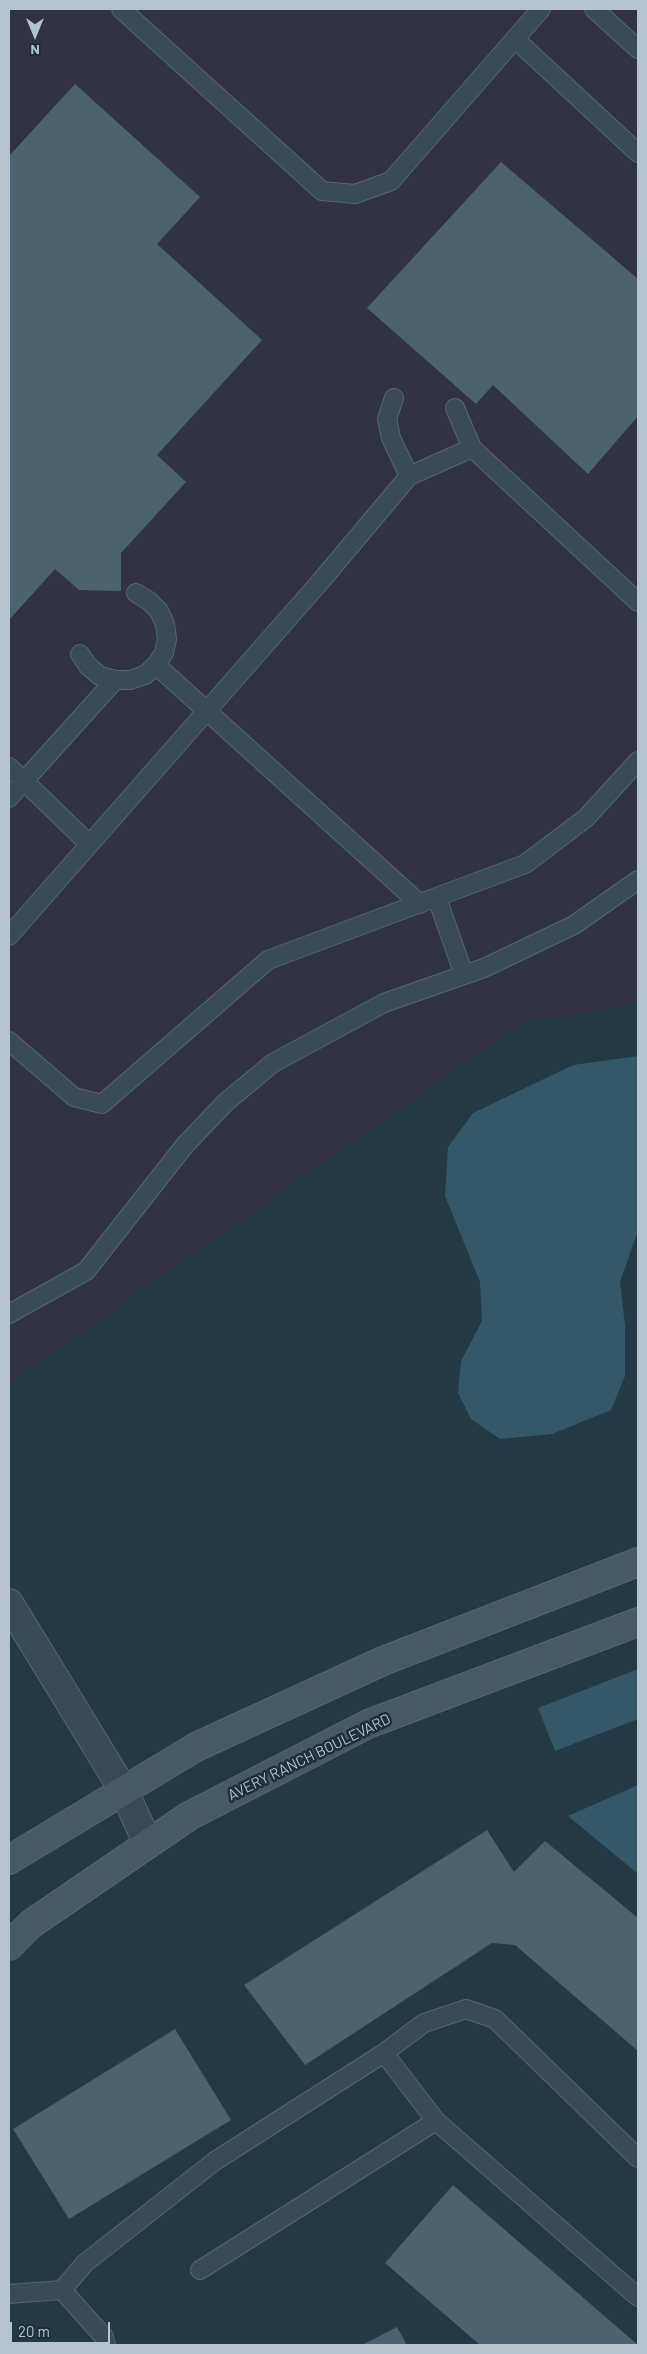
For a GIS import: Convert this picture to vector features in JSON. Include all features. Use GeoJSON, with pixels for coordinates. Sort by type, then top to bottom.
{"type":"FeatureCollection","features":[{"type":"Feature","properties":{"kind":"main road"},"geometry":{"type":"LineString","coordinates":[[9,1860],[196,1747],[383,1661],[638,1562]]}},
{"type":"Feature","properties":{"kind":"main road","name":"AVERY RANCH BOULEVARD"},"geometry":{"type":"LineString","coordinates":[[9,1946],[31,1924],[189,1816],[368,1724],[638,1622]]}},
{"type":"Feature","properties":{"kind":"street"},"geometry":{"type":"LineString","coordinates":[[9,1603],[124,1792],[148,1844]]}},
{"type":"Feature","properties":{"kind":"lane"},"geometry":{"type":"LineString","coordinates":[[121,9],[322,191],[355,194],[391,181],[542,9]]}},
{"type":"Feature","properties":{"kind":"lane"},"geometry":{"type":"LineString","coordinates":[[594,9],[638,49]]}},
{"type":"Feature","properties":{"kind":"lane"},"geometry":{"type":"LineString","coordinates":[[515,39],[638,153]]}},
{"type":"Feature","properties":{"kind":"lane"},"geometry":{"type":"LineString","coordinates":[[394,398],[387,419],[391,438],[409,476]]}},
{"type":"Feature","properties":{"kind":"lane"},"geometry":{"type":"LineString","coordinates":[[455,408],[472,448],[638,602]]}},
{"type":"Feature","properties":{"kind":"lane"},"geometry":{"type":"LineString","coordinates":[[9,936],[320,582],[409,476],[472,448]]}},
{"type":"Feature","properties":{"kind":"lane"},"geometry":{"type":"LineString","coordinates":[[80,654],[88,666],[100,676],[115,680],[130,680],[145,675],[156,665],[164,652],[167,639],[165,624],[159,611],[149,601],[136,594]]}},
{"type":"Feature","properties":{"kind":"lane"},"geometry":{"type":"LineString","coordinates":[[156,665],[420,904]]}},
{"type":"Feature","properties":{"kind":"lane"},"geometry":{"type":"LineString","coordinates":[[9,798],[115,680]]}},
{"type":"Feature","properties":{"kind":"lane"},"geometry":{"type":"LineString","coordinates":[[9,1041],[74,1097],[102,1104],[268,960],[525,864],[586,818],[638,760]]}},
{"type":"Feature","properties":{"kind":"lane"},"geometry":{"type":"LineString","coordinates":[[9,767],[89,844]]}},
{"type":"Feature","properties":{"kind":"lane"},"geometry":{"type":"LineString","coordinates":[[9,1314],[86,1271],[185,1145],[226,1102],[273,1064],[384,1003],[484,968],[574,925],[638,880]]}},
{"type":"Feature","properties":{"kind":"lane"},"geometry":{"type":"LineString","coordinates":[[437,898],[464,975]]}},
{"type":"Feature","properties":{"kind":"lane"},"geometry":{"type":"LineString","coordinates":[[9,2294],[62,2290],[85,2263],[215,2161],[384,2053],[424,2023],[466,2008],[495,2019],[638,2158]]}},
{"type":"Feature","properties":{"kind":"lane"},"geometry":{"type":"LineString","coordinates":[[384,2053],[436,2121],[638,2297]]}},
{"type":"Feature","properties":{"kind":"lane"},"geometry":{"type":"LineString","coordinates":[[200,2270],[436,2121]]}},
{"type":"Feature","properties":{"kind":"lane"},"geometry":{"type":"LineString","coordinates":[[62,2290],[104,2337],[106,2345]]}},
{"type":"Feature","properties":{"kind":"shaded area"},"geometry":{"type":"Polygon","coordinates":[[[9,9],[638,9],[638,1003],[521,1024],[9,1384],[9,9]]]}},
{"type":"Feature","properties":{"kind":"shaded area"},"geometry":{"type":"Polygon","coordinates":[[[638,1056],[638,1231],[620,1282],[625,1325],[625,1376],[611,1410],[552,1434],[500,1439],[471,1419],[458,1393],[461,1361],[482,1321],[480,1282],[445,1196],[448,1147],[473,1113],[573,1065],[638,1056]]]}},
{"type":"Feature","properties":{"kind":"shaded area"},"geometry":{"type":"Polygon","coordinates":[[[638,1669],[638,1719],[555,1751],[538,1708],[638,1669]]]}},
{"type":"Feature","properties":{"kind":"shaded area"},"geometry":{"type":"Polygon","coordinates":[[[638,1785],[638,1874],[568,1816],[638,1785]]]}},
{"type":"Feature","properties":{"kind":"building"},"geometry":{"type":"Polygon","coordinates":[[[75,84],[200,197],[157,244],[262,340],[157,455],[186,482],[121,553],[121,591],[79,590],[55,569],[9,620],[9,156],[75,84]]]}},
{"type":"Feature","properties":{"kind":"building"},"geometry":{"type":"Polygon","coordinates":[[[501,162],[638,279],[638,416],[588,474],[493,385],[476,404],[367,308],[501,162]]]}},
{"type":"Feature","properties":{"kind":"building"},"geometry":{"type":"Polygon","coordinates":[[[487,1830],[514,1872],[545,1841],[638,1918],[638,2051],[515,1945],[492,1943],[305,2065],[244,1985],[487,1830]]]}},
{"type":"Feature","properties":{"kind":"building"},"geometry":{"type":"Polygon","coordinates":[[[175,2029],[231,2120],[69,2219],[13,2129],[175,2029]]]}},
{"type":"Feature","properties":{"kind":"building"},"geometry":{"type":"Polygon","coordinates":[[[453,2185],[638,2345],[480,2345],[385,2263],[453,2185]]]}},
{"type":"Feature","properties":{"kind":"building"},"geometry":{"type":"Polygon","coordinates":[[[397,2327],[407,2345],[362,2345],[397,2327]]]}}]}
